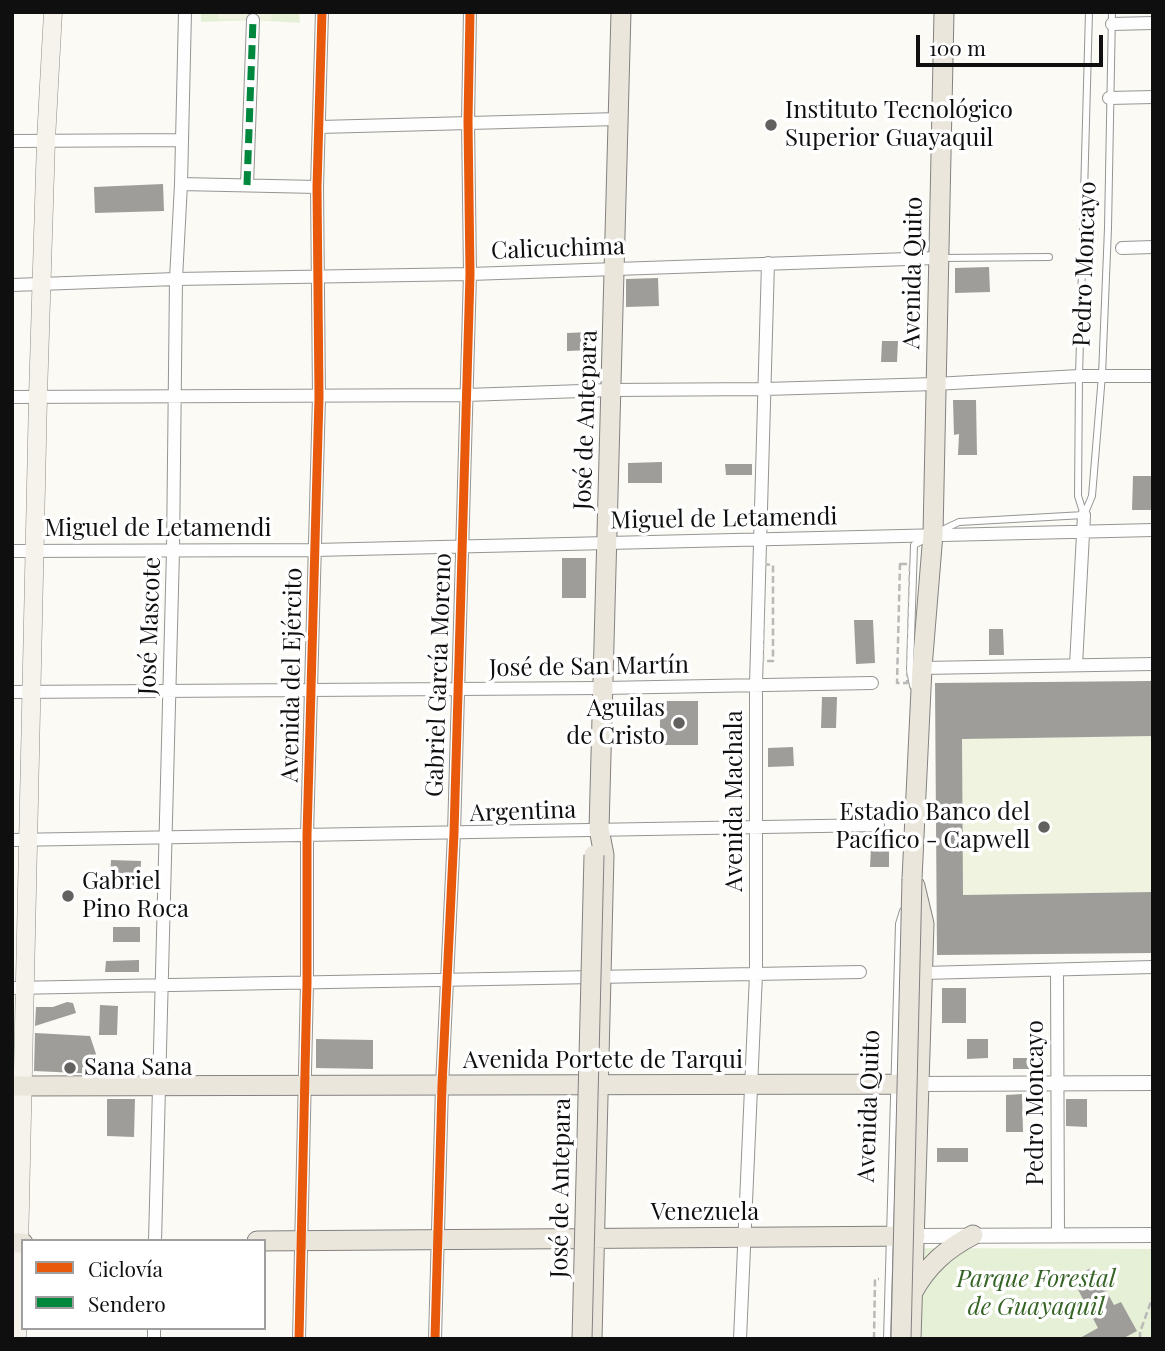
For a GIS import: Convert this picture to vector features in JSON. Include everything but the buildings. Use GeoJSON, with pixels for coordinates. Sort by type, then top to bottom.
{"type":"FeatureCollection","features":[{"type":"Feature","properties":{"kind":"main road"},"geometry":{"type":"LineString","coordinates":[[17,1339],[17,1086],[26,396],[37,284],[41,12]]}},
{"type":"Feature","properties":{"kind":"main road"},"geometry":{"type":"LineString","coordinates":[[40,141],[53,12]]}},
{"type":"Feature","properties":{"kind":"main road","name":"José de Antepara"},"geometry":{"type":"LineString","coordinates":[[582,1339],[594,855],[599,829],[621,12]]}},
{"type":"Feature","properties":{"kind":"main road","name":"Avenida Quito"},"geometry":{"type":"LineString","coordinates":[[901,1339],[912,878],[922,668],[933,534],[944,12]]}},
{"type":"Feature","properties":{"kind":"main road","name":"José de Antepara"},"geometry":{"type":"LineString","coordinates":[[593,1339],[604,855],[599,829]]}},
{"type":"Feature","properties":{"kind":"main road","name":"Avenida Quito"},"geometry":{"type":"LineString","coordinates":[[911,1339],[924,924],[912,878]]}},
{"type":"Feature","properties":{"kind":"main road","name":"Avenida Portete de Tarqui"},"geometry":{"type":"LineString","coordinates":[[17,1086],[919,1084]]}},
{"type":"Feature","properties":{"kind":"main road"},"geometry":{"type":"LineString","coordinates":[[12,1168],[17,1086]]}},
{"type":"Feature","properties":{"kind":"main road"},"geometry":{"type":"LineString","coordinates":[[912,1293],[934,1262],[973,1235]]}},
{"type":"Feature","properties":{"kind":"main road","name":"Venezuela"},"geometry":{"type":"LineString","coordinates":[[266,1241],[915,1237]]}},
{"type":"Feature","properties":{"kind":"street","name":"José Mascote"},"geometry":{"type":"LineString","coordinates":[[155,1239],[173,551],[176,279],[185,12]]}},
{"type":"Feature","properties":{"kind":"street","name":"Avenida del Ejército"},"geometry":{"type":"LineString","coordinates":[[299,1339],[307,983],[307,835],[319,397],[317,187],[322,12]]}},
{"type":"Feature","properties":{"kind":"street","name":"Gabriel García Moreno"},"geometry":{"type":"LineString","coordinates":[[435,1339],[463,546],[470,274],[470,12]]}},
{"type":"Feature","properties":{"kind":"street"},"geometry":{"type":"LineString","coordinates":[[1112,18],[1153,23]]}},
{"type":"Feature","properties":{"kind":"street"},"geometry":{"type":"LineString","coordinates":[[247,185],[253,20]]}},
{"type":"Feature","properties":{"kind":"street"},"geometry":{"type":"LineString","coordinates":[[1109,98],[1153,97]]}},
{"type":"Feature","properties":{"kind":"street"},"geometry":{"type":"LineString","coordinates":[[320,127],[618,118]]}},
{"type":"Feature","properties":{"kind":"street"},"geometry":{"type":"LineString","coordinates":[[12,141],[182,140]]}},
{"type":"Feature","properties":{"kind":"street"},"geometry":{"type":"LineString","coordinates":[[181,184],[317,187]]}},
{"type":"Feature","properties":{"kind":"street"},"geometry":{"type":"LineString","coordinates":[[1122,248],[1153,247]]}},
{"type":"Feature","properties":{"kind":"street","name":"Calicuchima"},"geometry":{"type":"LineString","coordinates":[[12,285],[470,274],[937,258]]}},
{"type":"Feature","properties":{"kind":"street","name":"Avenida Machala"},"geometry":{"type":"LineString","coordinates":[[740,1339],[756,974],[756,684],[768,263]]}},
{"type":"Feature","properties":{"kind":"street"},"geometry":{"type":"LineString","coordinates":[[26,396],[466,395],[765,389],[1079,376],[1153,376]]}},
{"type":"Feature","properties":{"kind":"street","name":"Pedro Moncayo"},"geometry":{"type":"LineString","coordinates":[[1076,665],[1084,515]]}},
{"type":"Feature","properties":{"kind":"street","name":"Miguel de Letamendi"},"geometry":{"type":"LineString","coordinates":[[24,551],[315,550],[1153,530]]}},
{"type":"Feature","properties":{"kind":"street"},"geometry":{"type":"LineString","coordinates":[[922,668],[1153,664]]}},
{"type":"Feature","properties":{"kind":"street","name":"José de San Martín"},"geometry":{"type":"LineString","coordinates":[[21,692],[458,690],[872,683]]}},
{"type":"Feature","properties":{"kind":"street","name":"Argentina"},"geometry":{"type":"LineString","coordinates":[[20,839],[878,825]]}},
{"type":"Feature","properties":{"kind":"street"},"geometry":{"type":"LineString","coordinates":[[923,973],[1153,967]]}},
{"type":"Feature","properties":{"kind":"street","name":"Pedro Moncayo"},"geometry":{"type":"LineString","coordinates":[[1056,970],[1058,1236]]}},
{"type":"Feature","properties":{"kind":"street"},"geometry":{"type":"LineString","coordinates":[[18,988],[860,972]]}},
{"type":"Feature","properties":{"kind":"street","name":"Avenida Portete de Tarqui"},"geometry":{"type":"LineString","coordinates":[[919,1084],[1153,1083]]}},
{"type":"Feature","properties":{"kind":"street","name":"Venezuela"},"geometry":{"type":"LineString","coordinates":[[915,1237],[1153,1235]]}},
{"type":"Feature","properties":{"kind":"lane","name":"Pedro Moncayo"},"geometry":{"type":"LineString","coordinates":[[1084,515],[1078,496],[1088,12]]}},
{"type":"Feature","properties":{"kind":"lane","name":"Pedro Moncayo"},"geometry":{"type":"LineString","coordinates":[[1084,515],[1092,496],[1102,376],[1112,18]]}},
{"type":"Feature","properties":{"kind":"lane"},"geometry":{"type":"LineString","coordinates":[[937,258],[1049,257]]}},
{"type":"Feature","properties":{"kind":"lane","name":"Miguel de Letamendi"},"geometry":{"type":"LineString","coordinates":[[933,534],[959,522],[1084,515]]}},
{"type":"Feature","properties":{"kind":"lane","name":"Avenida Quito"},"geometry":{"type":"LineString","coordinates":[[920,719],[910,670],[914,545],[933,534]]}},
{"type":"Feature","properties":{"kind":"lane","name":"Avenida Quito"},"geometry":{"type":"LineString","coordinates":[[887,1339],[899,924],[912,878]]}},
{"type":"Feature","properties":{"kind":"path"},"geometry":{"type":"LineString","coordinates":[[874,1339],[875,1279]]}},
{"type":"Feature","properties":{"kind":"path"},"geometry":{"type":"LineString","coordinates":[[1140,1339],[1153,1296]]}},
{"type":"Feature","properties":{"kind":"green space"},"geometry":{"type":"Polygon","coordinates":[[[201,12],[299,12],[300,23],[253,20],[201,22],[201,12]]]}},
{"type":"Feature","properties":{"kind":"green space"},"geometry":{"type":"Polygon","coordinates":[[[218,12],[271,12],[271,20],[218,19],[218,12]]]}},
{"type":"Feature","properties":{"kind":"green space","name":"Estadio Banco del Pacífico - Capwell"},"geometry":{"type":"Polygon","coordinates":[[[1153,681],[1153,953],[937,955],[935,683],[1153,681]]]}},
{"type":"Feature","properties":{"kind":"green space","name":"Parque Forestal de Guayaquil"},"geometry":{"type":"Polygon","coordinates":[[[920,1248],[1153,1249],[1153,1339],[918,1339],[920,1248]]]}},
{"type":"Feature","properties":{"kind":"marked path"},"geometry":{"type":"LineString","coordinates":[[247,185],[253,20]]}},
{"type":"Feature","properties":{"kind":"cycle path"},"geometry":{"type":"LineString","coordinates":[[299,1339],[307,983],[307,835],[319,397],[317,187],[322,12]]}},
{"type":"Feature","properties":{"kind":"cycle path"},"geometry":{"type":"LineString","coordinates":[[435,1339],[442,1086],[454,833],[470,274],[470,12]]}},
{"type":"Feature","properties":{"kind":"place","name":"Instituto Tecnológico Superior Guayaquil"},"geometry":{"type":"Point","coordinates":[771,125]}},
{"type":"Feature","properties":{"kind":"place","name":"Aguilas de Cristo"},"geometry":{"type":"Point","coordinates":[679,723]}},
{"type":"Feature","properties":{"kind":"place","name":"Estadio Banco del Pacífico - Capwell"},"geometry":{"type":"Point","coordinates":[1044,827]}},
{"type":"Feature","properties":{"kind":"place","name":"Gabriel Pino Roca"},"geometry":{"type":"Point","coordinates":[68,896]}},
{"type":"Feature","properties":{"kind":"place","name":"Sana Sana"},"geometry":{"type":"Point","coordinates":[70,1068]}}]}
